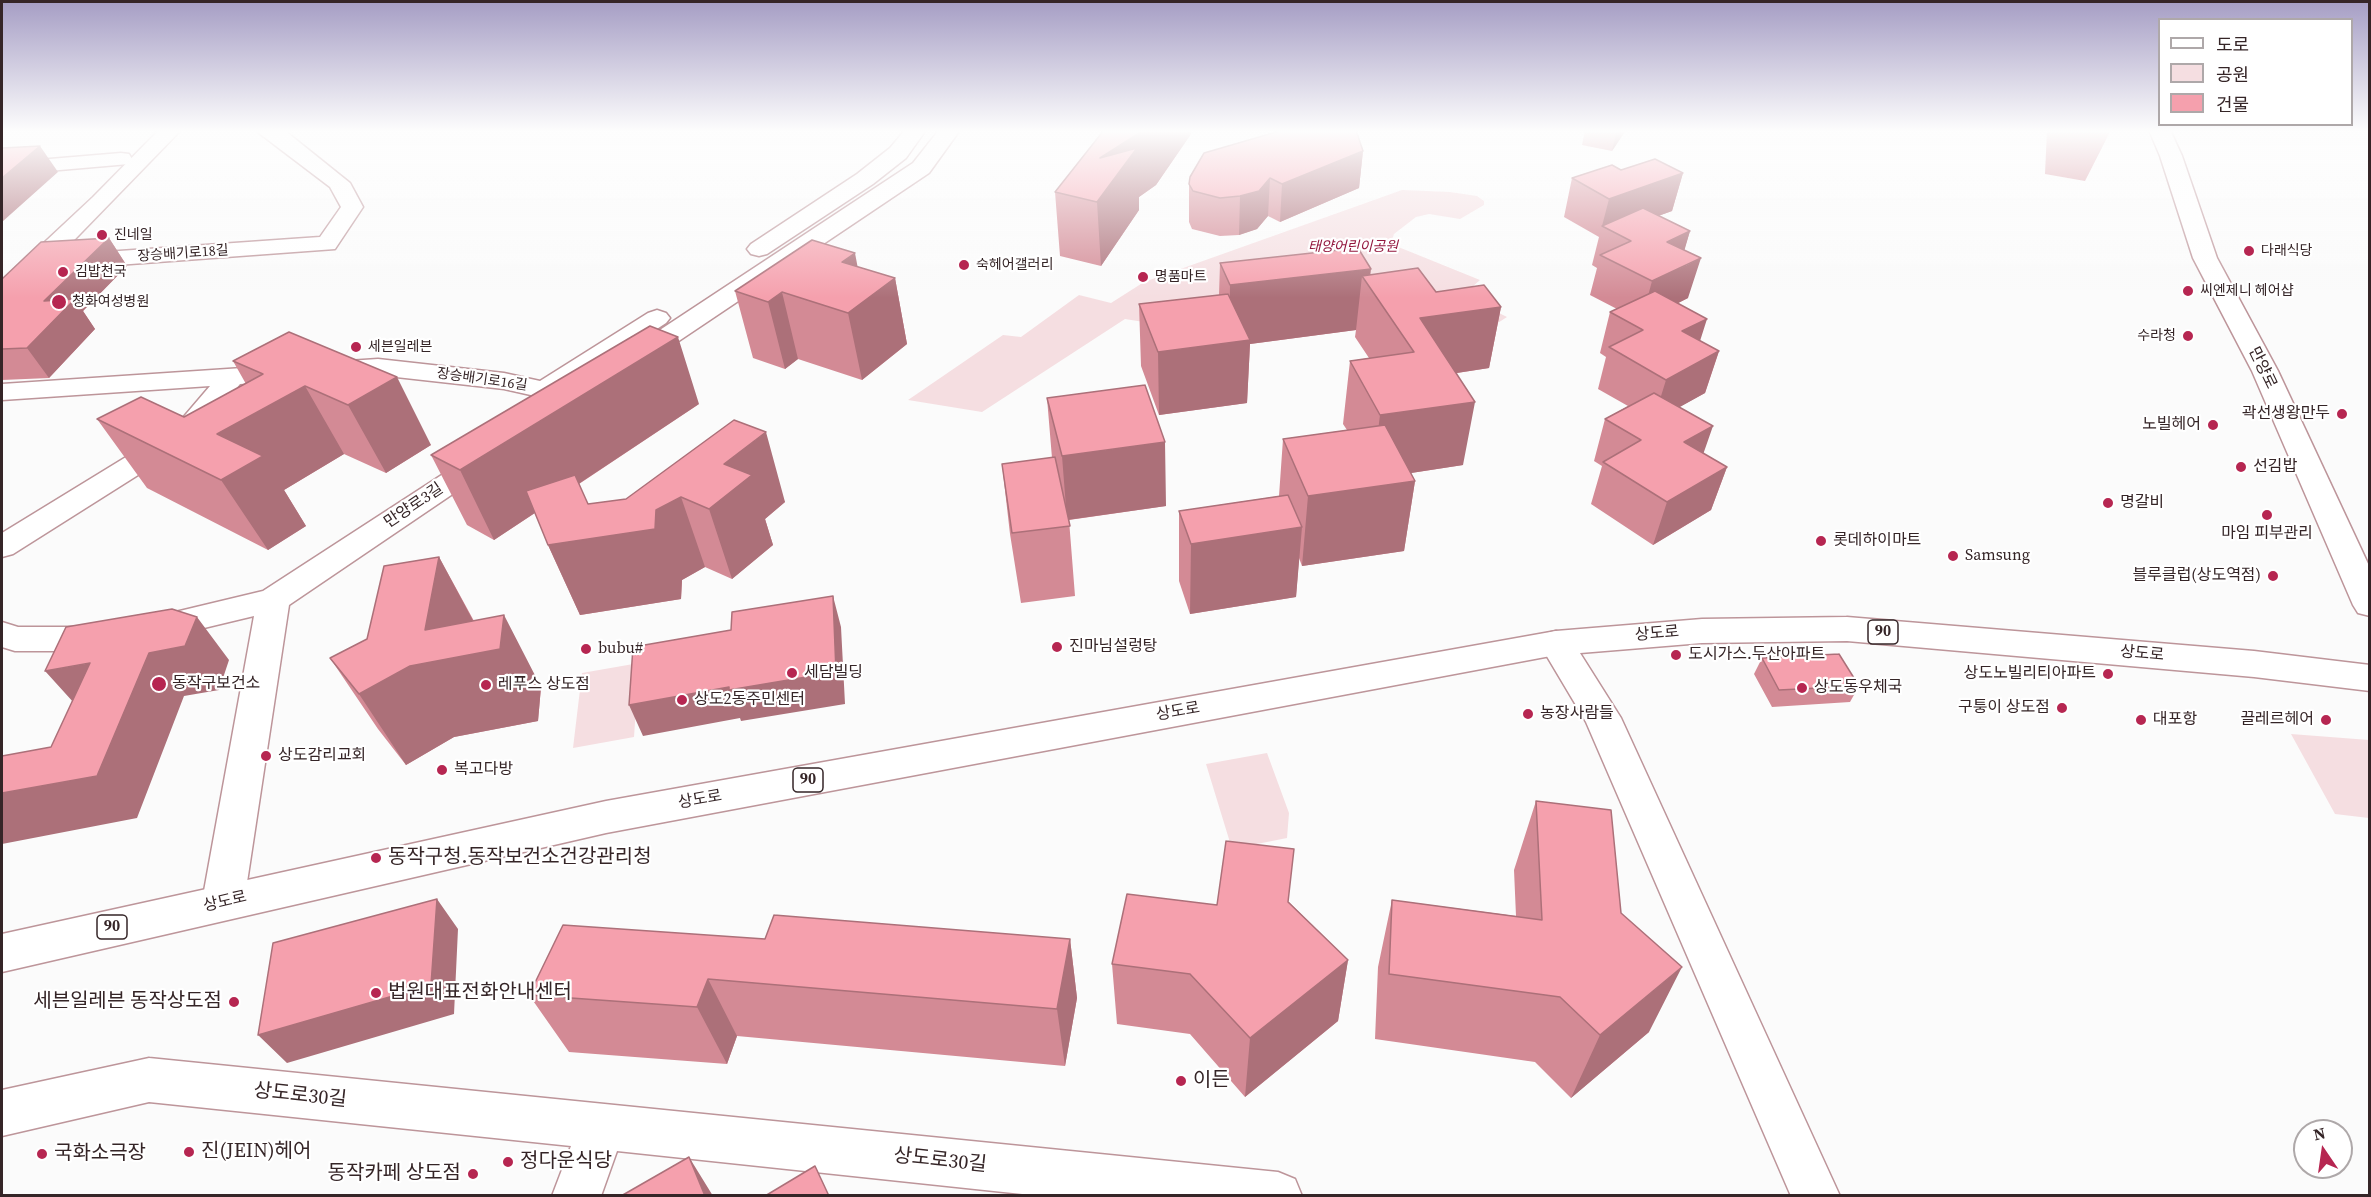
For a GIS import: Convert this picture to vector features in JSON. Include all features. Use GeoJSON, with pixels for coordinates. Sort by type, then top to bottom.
{"type":"FeatureCollection","features":[{"type":"Feature","properties":{"kind":"street"},"geometry":{"type":"LineString","coordinates":[[2,268],[92,186]]}},
{"type":"Feature","properties":{"kind":"street"},"geometry":{"type":"LineString","coordinates":[[2,294],[38,263],[115,186]]}},
{"type":"Feature","properties":{"kind":"street","name":"장승배기로18길"},"geometry":{"type":"LineString","coordinates":[[38,263],[327,244],[352,207],[341,186]]}},
{"type":"Feature","properties":{"kind":"street","name":"장승배기로16길"},"geometry":{"type":"LineString","coordinates":[[2,392],[378,367],[504,381],[544,390],[855,186]]}},
{"type":"Feature","properties":{"kind":"street"},"geometry":{"type":"LineString","coordinates":[[552,414],[894,186]]}},
{"type":"Feature","properties":{"kind":"street","name":"만양로"},"geometry":{"type":"LineString","coordinates":[[2181,186],[2205,258],[2265,371],[2370,605]]}},
{"type":"Feature","properties":{"kind":"street"},"geometry":{"type":"LineString","coordinates":[[2,547],[185,433],[233,376]]}},
{"type":"Feature","properties":{"kind":"street","name":"만양로3길"},"geometry":{"type":"LineString","coordinates":[[273,600],[502,447]]}},
{"type":"Feature","properties":{"kind":"street"},"geometry":{"type":"LineString","coordinates":[[2,634],[15,639],[112,639],[273,600],[223,902]]}},
{"type":"Feature","properties":{"kind":"street","name":"상도로"},"geometry":{"type":"LineString","coordinates":[[2,953],[606,817],[1556,643],[1702,631],[1847,629],[2254,664],[2370,678]]}},
{"type":"Feature","properties":{"kind":"street"},"geometry":{"type":"LineString","coordinates":[[1556,643],[1603,718],[1816,1196]]}},
{"type":"Feature","properties":{"kind":"street","name":"상도로30길"},"geometry":{"type":"LineString","coordinates":[[2,1113],[149,1080],[1278,1196]]}},
{"type":"Feature","properties":{"kind":"street"},"geometry":{"type":"LineString","coordinates":[[576,1196],[602,1126]]}},
{"type":"Feature","properties":{"kind":"green space","name":"태양어린이공원"},"geometry":{"type":"Polygon","coordinates":[[[1402,190],[1450,192],[1477,196],[1484,201],[1484,205],[1460,219],[1429,214],[1416,217],[1394,234],[1391,244],[1480,280],[1463,295],[1507,317],[1487,330],[1150,323],[1125,319],[982,412],[908,400],[1003,335],[1021,337],[1079,295],[1111,303],[1144,282],[1402,190]]]}},
{"type":"Feature","properties":{"kind":"green space"},"geometry":{"type":"Polygon","coordinates":[[[639,663],[634,737],[573,748],[582,673],[639,663]]]}},
{"type":"Feature","properties":{"kind":"green space"},"geometry":{"type":"Polygon","coordinates":[[[2291,734],[2369,740],[2369,818],[2335,814],[2291,734]]]}},
{"type":"Feature","properties":{"kind":"green space"},"geometry":{"type":"Polygon","coordinates":[[[1267,753],[1289,813],[1287,838],[1232,849],[1206,764],[1267,753]]]}},
{"type":"Feature","properties":{"kind":"building"},"geometry":{"type":"Polygon","coordinates":[[[1060,186],[1109,186],[1097,202],[1055,192],[1060,186]]]}},
{"type":"Feature","properties":{"kind":"building"},"geometry":{"type":"Polygon","coordinates":[[[1190,186],[1263,186],[1259,191],[1220,198],[1193,191],[1190,186]]]}},
{"type":"Feature","properties":{"kind":"building"},"geometry":{"type":"Polygon","coordinates":[[[1586,186],[1646,186],[1609,199],[1586,186]]]}},
{"type":"Feature","properties":{"kind":"building"},"geometry":{"type":"Polygon","coordinates":[[[1643,208],[1690,231],[1667,242],[1701,258],[1652,281],[1600,255],[1631,241],[1602,226],[1643,208]]]}},
{"type":"Feature","properties":{"kind":"building"},"geometry":{"type":"Polygon","coordinates":[[[109,238],[44,301],[75,299],[27,348],[2,349],[2,279],[41,242],[109,238]]]}},
{"type":"Feature","properties":{"kind":"building"},"geometry":{"type":"Polygon","coordinates":[[[812,240],[855,253],[842,262],[895,278],[848,313],[782,292],[768,302],[735,291],[812,240]]]}},
{"type":"Feature","properties":{"kind":"building"},"geometry":{"type":"Polygon","coordinates":[[[1358,248],[1371,269],[1230,285],[1220,263],[1358,248]]]}},
{"type":"Feature","properties":{"kind":"building"},"geometry":{"type":"Polygon","coordinates":[[[1418,268],[1436,292],[1484,285],[1501,307],[1420,318],[1475,402],[1380,415],[1350,361],[1414,352],[1362,276],[1418,268]]]}},
{"type":"Feature","properties":{"kind":"building"},"geometry":{"type":"Polygon","coordinates":[[[1655,291],[1707,319],[1682,331],[1719,351],[1666,380],[1609,347],[1643,330],[1610,312],[1655,291]]]}},
{"type":"Feature","properties":{"kind":"building"},"geometry":{"type":"Polygon","coordinates":[[[1228,294],[1250,340],[1158,352],[1139,304],[1228,294]]]}},
{"type":"Feature","properties":{"kind":"building"},"geometry":{"type":"Polygon","coordinates":[[[650,326],[678,337],[460,470],[431,455],[650,326]]]}},
{"type":"Feature","properties":{"kind":"building"},"geometry":{"type":"Polygon","coordinates":[[[289,332],[397,377],[348,405],[305,386],[217,434],[263,456],[221,480],[97,419],[141,397],[184,417],[263,374],[233,361],[289,332]]]}},
{"type":"Feature","properties":{"kind":"building"},"geometry":{"type":"Polygon","coordinates":[[[1145,385],[1165,442],[1062,456],[1047,398],[1145,385]]]}},
{"type":"Feature","properties":{"kind":"building"},"geometry":{"type":"Polygon","coordinates":[[[1654,393],[1713,426],[1684,442],[1727,467],[1667,502],[1603,462],[1641,440],[1605,419],[1654,393]]]}},
{"type":"Feature","properties":{"kind":"building"},"geometry":{"type":"Polygon","coordinates":[[[734,420],[766,432],[724,464],[752,475],[709,509],[681,497],[656,510],[655,529],[548,545],[526,491],[575,475],[588,504],[626,499],[734,420]]]}},
{"type":"Feature","properties":{"kind":"building"},"geometry":{"type":"Polygon","coordinates":[[[1385,425],[1415,481],[1308,496],[1283,439],[1385,425]]]}},
{"type":"Feature","properties":{"kind":"building"},"geometry":{"type":"Polygon","coordinates":[[[1055,457],[1070,526],[1012,533],[1002,464],[1055,457]]]}},
{"type":"Feature","properties":{"kind":"building"},"geometry":{"type":"Polygon","coordinates":[[[1288,495],[1302,527],[1191,544],[1179,511],[1288,495]]]}},
{"type":"Feature","properties":{"kind":"building"},"geometry":{"type":"Polygon","coordinates":[[[439,557],[425,630],[504,615],[500,649],[410,666],[359,694],[330,658],[367,639],[384,566],[439,557]]]}},
{"type":"Feature","properties":{"kind":"building"},"geometry":{"type":"Polygon","coordinates":[[[833,596],[836,672],[729,690],[729,687],[629,705],[633,647],[731,630],[732,612],[833,596]]]}},
{"type":"Feature","properties":{"kind":"building"},"geometry":{"type":"Polygon","coordinates":[[[172,609],[197,617],[185,646],[149,653],[97,776],[2,793],[2,756],[51,747],[90,663],[45,671],[66,627],[172,609]]]}},
{"type":"Feature","properties":{"kind":"building"},"geometry":{"type":"Polygon","coordinates":[[[1839,654],[1859,686],[1779,690],[1762,658],[1839,654]]]}},
{"type":"Feature","properties":{"kind":"building"},"geometry":{"type":"Polygon","coordinates":[[[1536,801],[1611,810],[1621,913],[1682,967],[1600,1035],[1560,997],[1389,974],[1392,900],[1542,920],[1536,801]]]}},
{"type":"Feature","properties":{"kind":"building"},"geometry":{"type":"Polygon","coordinates":[[[1226,841],[1294,849],[1288,902],[1348,960],[1250,1038],[1190,974],[1112,964],[1127,894],[1217,905],[1226,841]]]}},
{"type":"Feature","properties":{"kind":"building"},"geometry":{"type":"Polygon","coordinates":[[[437,899],[431,985],[258,1035],[273,943],[437,899]]]}},
{"type":"Feature","properties":{"kind":"building"},"geometry":{"type":"Polygon","coordinates":[[[774,915],[1070,939],[1057,1009],[708,979],[697,1007],[529,995],[563,925],[765,939],[774,915]]]}},
{"type":"Feature","properties":{"kind":"building"},"geometry":{"type":"Polygon","coordinates":[[[689,1157],[705,1196],[621,1196],[689,1157]]]}},
{"type":"Feature","properties":{"kind":"building"},"geometry":{"type":"Polygon","coordinates":[[[815,1166],[829,1196],[765,1196],[815,1166]]]}},
{"type":"Feature","properties":{"kind":"place","name":"진네일"},"geometry":{"type":"Point","coordinates":[102,235]}},
{"type":"Feature","properties":{"kind":"place","name":"다래식당"},"geometry":{"type":"Point","coordinates":[2249,251]}},
{"type":"Feature","properties":{"kind":"place","name":"숙헤어갤러리"},"geometry":{"type":"Point","coordinates":[964,265]}},
{"type":"Feature","properties":{"kind":"place","name":"김밥천국"},"geometry":{"type":"Point","coordinates":[63,272]}},
{"type":"Feature","properties":{"kind":"place","name":"명품마트"},"geometry":{"type":"Point","coordinates":[1143,277]}},
{"type":"Feature","properties":{"kind":"place","name":"씨엔제니 헤어샵"},"geometry":{"type":"Point","coordinates":[2188,291]}},
{"type":"Feature","properties":{"kind":"place","name":"청화여성병원"},"geometry":{"type":"Point","coordinates":[59,302]}},
{"type":"Feature","properties":{"kind":"place","name":"수라청"},"geometry":{"type":"Point","coordinates":[2188,336]}},
{"type":"Feature","properties":{"kind":"place","name":"세븐일레븐"},"geometry":{"type":"Point","coordinates":[356,347]}},
{"type":"Feature","properties":{"kind":"place","name":"곽선생왕만두"},"geometry":{"type":"Point","coordinates":[2342,414]}},
{"type":"Feature","properties":{"kind":"place","name":"노빌헤어"},"geometry":{"type":"Point","coordinates":[2213,425]}},
{"type":"Feature","properties":{"kind":"place","name":"선김밥"},"geometry":{"type":"Point","coordinates":[2241,467]}},
{"type":"Feature","properties":{"kind":"place","name":"명갈비"},"geometry":{"type":"Point","coordinates":[2108,503]}},
{"type":"Feature","properties":{"kind":"place","name":"마임 피부관리"},"geometry":{"type":"Point","coordinates":[2267,515]}},
{"type":"Feature","properties":{"kind":"place","name":"롯데하이마트"},"geometry":{"type":"Point","coordinates":[1821,541]}},
{"type":"Feature","properties":{"kind":"place","name":"Samsung"},"geometry":{"type":"Point","coordinates":[1953,556]}},
{"type":"Feature","properties":{"kind":"place","name":"블루클럽(상도역점)"},"geometry":{"type":"Point","coordinates":[2273,576]}},
{"type":"Feature","properties":{"kind":"place","name":"진마님설렁탕"},"geometry":{"type":"Point","coordinates":[1057,647]}},
{"type":"Feature","properties":{"kind":"place","name":"bubu#"},"geometry":{"type":"Point","coordinates":[586,649]}},
{"type":"Feature","properties":{"kind":"place","name":"도시가스.두산아파트"},"geometry":{"type":"Point","coordinates":[1676,655]}},
{"type":"Feature","properties":{"kind":"place","name":"세담빌딩"},"geometry":{"type":"Point","coordinates":[792,673]}},
{"type":"Feature","properties":{"kind":"place","name":"상도노빌리티아파트"},"geometry":{"type":"Point","coordinates":[2108,674]}},
{"type":"Feature","properties":{"kind":"place","name":"동작구보건소"},"geometry":{"type":"Point","coordinates":[159,684]}},
{"type":"Feature","properties":{"kind":"place","name":"레푸스 상도점"},"geometry":{"type":"Point","coordinates":[486,685]}},
{"type":"Feature","properties":{"kind":"place","name":"상도동우체국"},"geometry":{"type":"Point","coordinates":[1802,688]}},
{"type":"Feature","properties":{"kind":"place","name":"상도2동주민센터"},"geometry":{"type":"Point","coordinates":[682,700]}},
{"type":"Feature","properties":{"kind":"place","name":"구퉁이 상도점"},"geometry":{"type":"Point","coordinates":[2062,708]}},
{"type":"Feature","properties":{"kind":"place","name":"농장사람들"},"geometry":{"type":"Point","coordinates":[1528,714]}},
{"type":"Feature","properties":{"kind":"place","name":"대포항"},"geometry":{"type":"Point","coordinates":[2141,720]}},
{"type":"Feature","properties":{"kind":"place","name":"끌레르헤어"},"geometry":{"type":"Point","coordinates":[2326,720]}},
{"type":"Feature","properties":{"kind":"place","name":"상도감리교회"},"geometry":{"type":"Point","coordinates":[266,756]}},
{"type":"Feature","properties":{"kind":"place","name":"복고다방"},"geometry":{"type":"Point","coordinates":[442,770]}},
{"type":"Feature","properties":{"kind":"place","name":"동작구청.동작보건소건강관리청"},"geometry":{"type":"Point","coordinates":[376,858]}},
{"type":"Feature","properties":{"kind":"place","name":"법원대표전화안내센터"},"geometry":{"type":"Point","coordinates":[376,993]}},
{"type":"Feature","properties":{"kind":"place","name":"세븐일레븐 동작상도점"},"geometry":{"type":"Point","coordinates":[234,1002]}},
{"type":"Feature","properties":{"kind":"place","name":"이든"},"geometry":{"type":"Point","coordinates":[1181,1081]}},
{"type":"Feature","properties":{"kind":"place","name":"진(JEIN)헤어"},"geometry":{"type":"Point","coordinates":[189,1152]}},
{"type":"Feature","properties":{"kind":"place","name":"국화소극장"},"geometry":{"type":"Point","coordinates":[42,1154]}},
{"type":"Feature","properties":{"kind":"place","name":"정다운식당"},"geometry":{"type":"Point","coordinates":[508,1162]}},
{"type":"Feature","properties":{"kind":"place","name":"동작카페 상도점"},"geometry":{"type":"Point","coordinates":[473,1174]}}]}
